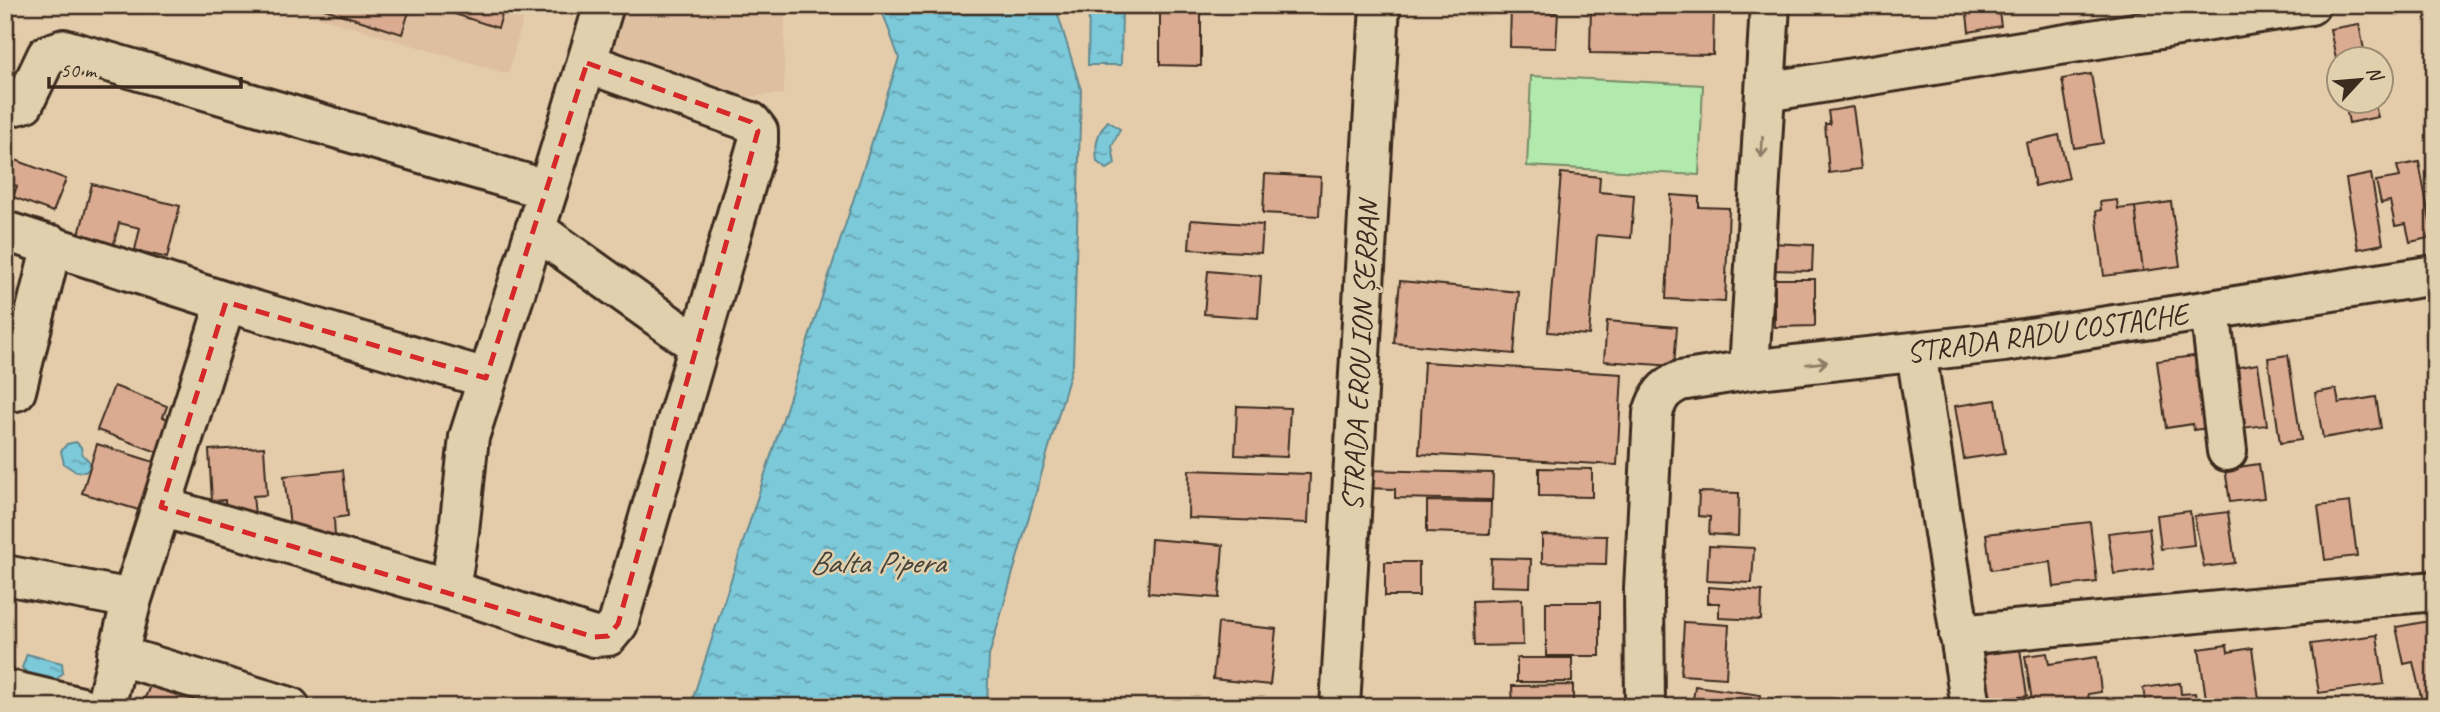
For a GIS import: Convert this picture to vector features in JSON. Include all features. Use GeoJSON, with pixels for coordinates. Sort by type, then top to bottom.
{"type":"FeatureCollection","features":[{"type":"Feature","properties":{"kind":"street","name":"STRADA EROU ION ȘERBAN"},"geometry":{"type":"LineString","coordinates":[[1340,707],[1380,5]]}},
{"type":"Feature","properties":{"kind":"street"},"geometry":{"type":"LineString","coordinates":[[1749,370],[1770,5]]}},
{"type":"Feature","properties":{"kind":"street"},"geometry":{"type":"LineString","coordinates":[[1765,92],[2310,5]]}},
{"type":"Feature","properties":{"kind":"street"},"geometry":{"type":"LineString","coordinates":[[450,590],[469,436],[603,7]]}},
{"type":"Feature","properties":{"kind":"street"},"geometry":{"type":"LineString","coordinates":[[5,104],[12,106],[24,103],[47,55],[64,49],[548,190]]}},
{"type":"Feature","properties":{"kind":"street"},"geometry":{"type":"LineString","coordinates":[[161,507],[450,590],[594,637],[608,636],[618,624],[758,142],[758,131],[751,122],[587,64]]}},
{"type":"Feature","properties":{"kind":"street"},"geometry":{"type":"LineString","coordinates":[[535,229],[699,346]]}},
{"type":"Feature","properties":{"kind":"street"},"geometry":{"type":"LineString","coordinates":[[5,231],[226,302],[486,377]]}},
{"type":"Feature","properties":{"kind":"street"},"geometry":{"type":"LineString","coordinates":[[16,391],[52,245]]}},
{"type":"Feature","properties":{"kind":"street","name":"STRADA RADU COSTACHE"},"geometry":{"type":"LineString","coordinates":[[1645,707],[1644,589],[1653,413],[1661,393],[1680,381],[1749,370],[2018,340],[2435,275]]}},
{"type":"Feature","properties":{"kind":"street"},"geometry":{"type":"LineString","coordinates":[[105,707],[132,599],[226,302]]}},
{"type":"Feature","properties":{"kind":"street"},"geometry":{"type":"LineString","coordinates":[[2210,310],[2227,451]]}},
{"type":"Feature","properties":{"kind":"street"},"geometry":{"type":"LineString","coordinates":[[1916,352],[1971,707]]}},
{"type":"Feature","properties":{"kind":"street"},"geometry":{"type":"LineString","coordinates":[[5,575],[132,599]]}},
{"type":"Feature","properties":{"kind":"street"},"geometry":{"type":"LineString","coordinates":[[1959,635],[2435,591]]}},
{"type":"Feature","properties":{"kind":"street"},"geometry":{"type":"LineString","coordinates":[[117,655],[290,707]]}},
{"type":"Feature","properties":{"kind":"street"},"geometry":{"type":"LineString","coordinates":[[5,689],[81,707]]}},
{"type":"Feature","properties":{"kind":"highlighted area"},"geometry":{"type":"Polygon","coordinates":[[[587,63],[751,122],[758,131],[618,624],[608,636],[594,637],[161,507],[226,302],[486,378],[587,63]]]}},
{"type":"Feature","properties":{"kind":"shaded area"},"geometry":{"type":"Polygon","coordinates":[[[279,5],[527,5],[508,74],[279,5]]]}},
{"type":"Feature","properties":{"kind":"shaded area"},"geometry":{"type":"Polygon","coordinates":[[[571,5],[785,5],[784,94],[645,105],[597,58],[608,19],[571,5]]]}},
{"type":"Feature","properties":{"kind":"green space"},"geometry":{"type":"Polygon","coordinates":[[[1531,76],[1703,85],[1699,175],[1527,166],[1531,76]]]}},
{"type":"Feature","properties":{"kind":"water","name":"Balta Pipera"},"geometry":{"type":"Polygon","coordinates":[[[880,5],[1055,5],[1081,90],[1073,364],[989,656],[987,707],[690,707],[899,58],[880,5]]]}},
{"type":"Feature","properties":{"kind":"water"},"geometry":{"type":"Polygon","coordinates":[[[1089,6],[1122,9],[1121,65],[1088,65],[1089,6]]]}},
{"type":"Feature","properties":{"kind":"water"},"geometry":{"type":"Polygon","coordinates":[[[1108,121],[1120,129],[1112,146],[1115,164],[1107,169],[1097,162],[1096,150],[1099,135],[1108,121]]]}},
{"type":"Feature","properties":{"kind":"water"},"geometry":{"type":"Polygon","coordinates":[[[76,442],[90,462],[89,469],[85,472],[75,471],[64,464],[61,451],[67,444],[76,442]]]}},
{"type":"Feature","properties":{"kind":"water"},"geometry":{"type":"Polygon","coordinates":[[[27,654],[62,663],[63,673],[56,680],[31,676],[22,668],[27,654]]]}},
{"type":"Feature","properties":{"kind":"building"},"geometry":{"type":"Polygon","coordinates":[[[312,5],[411,5],[402,34],[312,5]]]}},
{"type":"Feature","properties":{"kind":"building"},"geometry":{"type":"Polygon","coordinates":[[[444,5],[505,5],[498,28],[442,10],[444,5]]]}},
{"type":"Feature","properties":{"kind":"building"},"geometry":{"type":"Polygon","coordinates":[[[1160,5],[1201,5],[1201,66],[1160,65],[1160,5]]]}},
{"type":"Feature","properties":{"kind":"building"},"geometry":{"type":"Polygon","coordinates":[[[1511,5],[1550,5],[1550,13],[1558,13],[1556,48],[1510,47],[1511,5]]]}},
{"type":"Feature","properties":{"kind":"building"},"geometry":{"type":"Polygon","coordinates":[[[1591,5],[1714,5],[1713,55],[1590,53],[1591,5]]]}},
{"type":"Feature","properties":{"kind":"building"},"geometry":{"type":"Polygon","coordinates":[[[1966,5],[1998,5],[2001,26],[1969,32],[1966,5]]]}},
{"type":"Feature","properties":{"kind":"building"},"geometry":{"type":"Polygon","coordinates":[[[2359,24],[2363,46],[2333,46],[2330,29],[2359,24]]]}},
{"type":"Feature","properties":{"kind":"building"},"geometry":{"type":"Polygon","coordinates":[[[2091,74],[2103,143],[2074,148],[2062,79],[2091,74]]]}},
{"type":"Feature","properties":{"kind":"building"},"geometry":{"type":"Polygon","coordinates":[[[1853,107],[1861,169],[1829,173],[1825,124],[1830,124],[1828,111],[1853,107]]]}},
{"type":"Feature","properties":{"kind":"building"},"geometry":{"type":"Polygon","coordinates":[[[2348,116],[2378,117],[2349,123],[2348,116]]]}},
{"type":"Feature","properties":{"kind":"building"},"geometry":{"type":"Polygon","coordinates":[[[2059,135],[2069,178],[2035,186],[2026,143],[2059,135]]]}},
{"type":"Feature","properties":{"kind":"building"},"geometry":{"type":"Polygon","coordinates":[[[5,156],[66,179],[53,212],[13,197],[17,186],[5,182],[5,156]]]}},
{"type":"Feature","properties":{"kind":"building"},"geometry":{"type":"Polygon","coordinates":[[[2419,162],[2433,237],[2410,242],[2406,224],[2395,226],[2390,201],[2381,203],[2376,181],[2400,177],[2397,166],[2419,162]]]}},
{"type":"Feature","properties":{"kind":"building"},"geometry":{"type":"Polygon","coordinates":[[[1561,173],[1600,177],[1599,192],[1634,195],[1631,238],[1597,235],[1589,335],[1548,332],[1561,173]]]}},
{"type":"Feature","properties":{"kind":"building"},"geometry":{"type":"Polygon","coordinates":[[[1265,174],[1321,177],[1319,216],[1263,213],[1265,174]]]}},
{"type":"Feature","properties":{"kind":"building"},"geometry":{"type":"Polygon","coordinates":[[[2371,174],[2383,244],[2358,249],[2346,179],[2371,174]]]}},
{"type":"Feature","properties":{"kind":"building"},"geometry":{"type":"Polygon","coordinates":[[[92,184],[180,206],[167,258],[135,250],[140,228],[119,223],[112,251],[77,243],[92,184]]]}},
{"type":"Feature","properties":{"kind":"building"},"geometry":{"type":"Polygon","coordinates":[[[1671,195],[1699,197],[1699,207],[1729,208],[1725,302],[1666,299],[1671,195]]]}},
{"type":"Feature","properties":{"kind":"building"},"geometry":{"type":"Polygon","coordinates":[[[2117,200],[2118,209],[2135,207],[2143,271],[2104,276],[2096,211],[2101,210],[2100,202],[2117,200]]]}},
{"type":"Feature","properties":{"kind":"building"},"geometry":{"type":"Polygon","coordinates":[[[2171,202],[2180,266],[2143,271],[2135,207],[2171,202]]]}},
{"type":"Feature","properties":{"kind":"building"},"geometry":{"type":"Polygon","coordinates":[[[1191,220],[1263,225],[1261,253],[1189,249],[1191,220]]]}},
{"type":"Feature","properties":{"kind":"building"},"geometry":{"type":"Polygon","coordinates":[[[1770,243],[1813,245],[1812,271],[1769,270],[1770,243]]]}},
{"type":"Feature","properties":{"kind":"building"},"geometry":{"type":"Polygon","coordinates":[[[1208,271],[1261,276],[1258,318],[1204,314],[1208,271]]]}},
{"type":"Feature","properties":{"kind":"building"},"geometry":{"type":"Polygon","coordinates":[[[1775,279],[1815,279],[1815,326],[1775,327],[1775,279]]]}},
{"type":"Feature","properties":{"kind":"building"},"geometry":{"type":"Polygon","coordinates":[[[1400,281],[1519,292],[1514,354],[1394,343],[1400,281]]]}},
{"type":"Feature","properties":{"kind":"building"},"geometry":{"type":"Polygon","coordinates":[[[1607,321],[1677,327],[1674,366],[1604,361],[1607,321]]]}},
{"type":"Feature","properties":{"kind":"building"},"geometry":{"type":"Polygon","coordinates":[[[2208,354],[2214,427],[2194,430],[2193,424],[2166,428],[2157,361],[2208,354]]]}},
{"type":"Feature","properties":{"kind":"building"},"geometry":{"type":"Polygon","coordinates":[[[2288,355],[2301,440],[2280,443],[2268,358],[2288,355]]]}},
{"type":"Feature","properties":{"kind":"building"},"geometry":{"type":"Polygon","coordinates":[[[1424,362],[1622,374],[1617,465],[1419,454],[1424,362]]]}},
{"type":"Feature","properties":{"kind":"building"},"geometry":{"type":"Polygon","coordinates":[[[2258,364],[2267,425],[2242,428],[2233,368],[2258,364]]]}},
{"type":"Feature","properties":{"kind":"building"},"geometry":{"type":"Polygon","coordinates":[[[114,386],[167,406],[163,417],[172,421],[160,453],[97,430],[114,386]]]}},
{"type":"Feature","properties":{"kind":"building"},"geometry":{"type":"Polygon","coordinates":[[[2336,389],[2339,403],[2376,397],[2381,428],[2323,438],[2315,393],[2336,389]]]}},
{"type":"Feature","properties":{"kind":"building"},"geometry":{"type":"Polygon","coordinates":[[[1996,400],[2005,453],[1964,459],[1955,406],[1996,400]]]}},
{"type":"Feature","properties":{"kind":"building"},"geometry":{"type":"Polygon","coordinates":[[[1237,406],[1290,408],[1287,457],[1235,455],[1237,406]]]}},
{"type":"Feature","properties":{"kind":"building"},"geometry":{"type":"Polygon","coordinates":[[[97,444],[157,463],[142,511],[82,493],[97,444]]]}},
{"type":"Feature","properties":{"kind":"building"},"geometry":{"type":"Polygon","coordinates":[[[264,447],[267,495],[253,496],[255,515],[226,517],[225,500],[212,501],[209,450],[264,447]]]}},
{"type":"Feature","properties":{"kind":"building"},"geometry":{"type":"Polygon","coordinates":[[[2259,464],[2264,498],[2230,502],[2225,469],[2259,464]]]}},
{"type":"Feature","properties":{"kind":"building"},"geometry":{"type":"Polygon","coordinates":[[[1539,468],[1592,469],[1592,497],[1539,496],[1539,468]]]}},
{"type":"Feature","properties":{"kind":"building"},"geometry":{"type":"Polygon","coordinates":[[[343,470],[348,516],[334,518],[335,537],[292,542],[284,476],[343,470]]]}},
{"type":"Feature","properties":{"kind":"building"},"geometry":{"type":"Polygon","coordinates":[[[1189,470],[1310,474],[1308,523],[1188,518],[1189,470]]]}},
{"type":"Feature","properties":{"kind":"building"},"geometry":{"type":"Polygon","coordinates":[[[1363,470],[1493,473],[1492,500],[1395,498],[1395,489],[1363,488],[1363,470]]]}},
{"type":"Feature","properties":{"kind":"building"},"geometry":{"type":"Polygon","coordinates":[[[1699,492],[1739,493],[1738,536],[1709,534],[1710,517],[1698,516],[1699,492]]]}},
{"type":"Feature","properties":{"kind":"building"},"geometry":{"type":"Polygon","coordinates":[[[1427,501],[1491,502],[1490,534],[1427,532],[1427,501]]]}},
{"type":"Feature","properties":{"kind":"building"},"geometry":{"type":"Polygon","coordinates":[[[2350,502],[2357,556],[2325,560],[2318,506],[2350,502]]]}},
{"type":"Feature","properties":{"kind":"building"},"geometry":{"type":"Polygon","coordinates":[[[2190,511],[2194,545],[2161,549],[2157,515],[2190,511]]]}},
{"type":"Feature","properties":{"kind":"building"},"geometry":{"type":"Polygon","coordinates":[[[2228,512],[2235,563],[2204,567],[2194,516],[2228,512]]]}},
{"type":"Feature","properties":{"kind":"building"},"geometry":{"type":"Polygon","coordinates":[[[2090,522],[2097,582],[2054,587],[2051,562],[1991,570],[1986,534],[2090,522]]]}},
{"type":"Feature","properties":{"kind":"building"},"geometry":{"type":"Polygon","coordinates":[[[2149,528],[2154,569],[2114,574],[2108,533],[2149,528]]]}},
{"type":"Feature","properties":{"kind":"building"},"geometry":{"type":"Polygon","coordinates":[[[1542,535],[1607,536],[1606,564],[1542,563],[1542,535]]]}},
{"type":"Feature","properties":{"kind":"building"},"geometry":{"type":"Polygon","coordinates":[[[1151,539],[1223,545],[1219,598],[1148,593],[1151,539]]]}},
{"type":"Feature","properties":{"kind":"building"},"geometry":{"type":"Polygon","coordinates":[[[1709,546],[1754,548],[1752,583],[1707,581],[1709,546]]]}},
{"type":"Feature","properties":{"kind":"building"},"geometry":{"type":"Polygon","coordinates":[[[1491,558],[1531,559],[1530,587],[1490,586],[1491,558]]]}},
{"type":"Feature","properties":{"kind":"building"},"geometry":{"type":"Polygon","coordinates":[[[1385,562],[1419,562],[1419,596],[1385,596],[1385,562]]]}},
{"type":"Feature","properties":{"kind":"building"},"geometry":{"type":"Polygon","coordinates":[[[1708,587],[1762,591],[1761,620],[1719,618],[1719,603],[1708,603],[1708,587]]]}},
{"type":"Feature","properties":{"kind":"building"},"geometry":{"type":"Polygon","coordinates":[[[1522,599],[1523,645],[1474,646],[1472,601],[1522,599]]]}},
{"type":"Feature","properties":{"kind":"building"},"geometry":{"type":"Polygon","coordinates":[[[1546,602],[1600,602],[1600,656],[1546,656],[1546,602]]]}},
{"type":"Feature","properties":{"kind":"building"},"geometry":{"type":"Polygon","coordinates":[[[2435,620],[2435,699],[2422,701],[2413,662],[2404,664],[2396,627],[2435,620]]]}},
{"type":"Feature","properties":{"kind":"building"},"geometry":{"type":"Polygon","coordinates":[[[1684,622],[1729,625],[1726,678],[1681,675],[1684,622]]]}},
{"type":"Feature","properties":{"kind":"building"},"geometry":{"type":"Polygon","coordinates":[[[1218,623],[1276,629],[1270,685],[1213,679],[1218,623]]]}},
{"type":"Feature","properties":{"kind":"building"},"geometry":{"type":"Polygon","coordinates":[[[2377,635],[2384,684],[2319,693],[2311,644],[2377,635]]]}},
{"type":"Feature","properties":{"kind":"building"},"geometry":{"type":"Polygon","coordinates":[[[2227,645],[2228,652],[2252,648],[2259,699],[2207,706],[2199,649],[2227,645]]]}},
{"type":"Feature","properties":{"kind":"building"},"geometry":{"type":"Polygon","coordinates":[[[2020,649],[2027,696],[1989,701],[1982,655],[2020,649]]]}},
{"type":"Feature","properties":{"kind":"building"},"geometry":{"type":"Polygon","coordinates":[[[2047,653],[2049,664],[2097,657],[2101,692],[2088,694],[2090,707],[2033,707],[2025,656],[2047,653]]]}},
{"type":"Feature","properties":{"kind":"building"},"geometry":{"type":"Polygon","coordinates":[[[1517,658],[1572,658],[1572,682],[1517,682],[1517,658]]]}},
{"type":"Feature","properties":{"kind":"building"},"geometry":{"type":"Polygon","coordinates":[[[152,681],[223,707],[141,707],[152,681]]]}},
{"type":"Feature","properties":{"kind":"building"},"geometry":{"type":"Polygon","coordinates":[[[2180,683],[2181,694],[2195,693],[2197,707],[2146,707],[2143,688],[2180,683]]]}},
{"type":"Feature","properties":{"kind":"building"},"geometry":{"type":"Polygon","coordinates":[[[1573,685],[1573,707],[1513,707],[1512,686],[1573,685]]]}},
{"type":"Feature","properties":{"kind":"building"},"geometry":{"type":"Polygon","coordinates":[[[1695,686],[1761,695],[1760,707],[1692,707],[1695,686]]]}}]}
